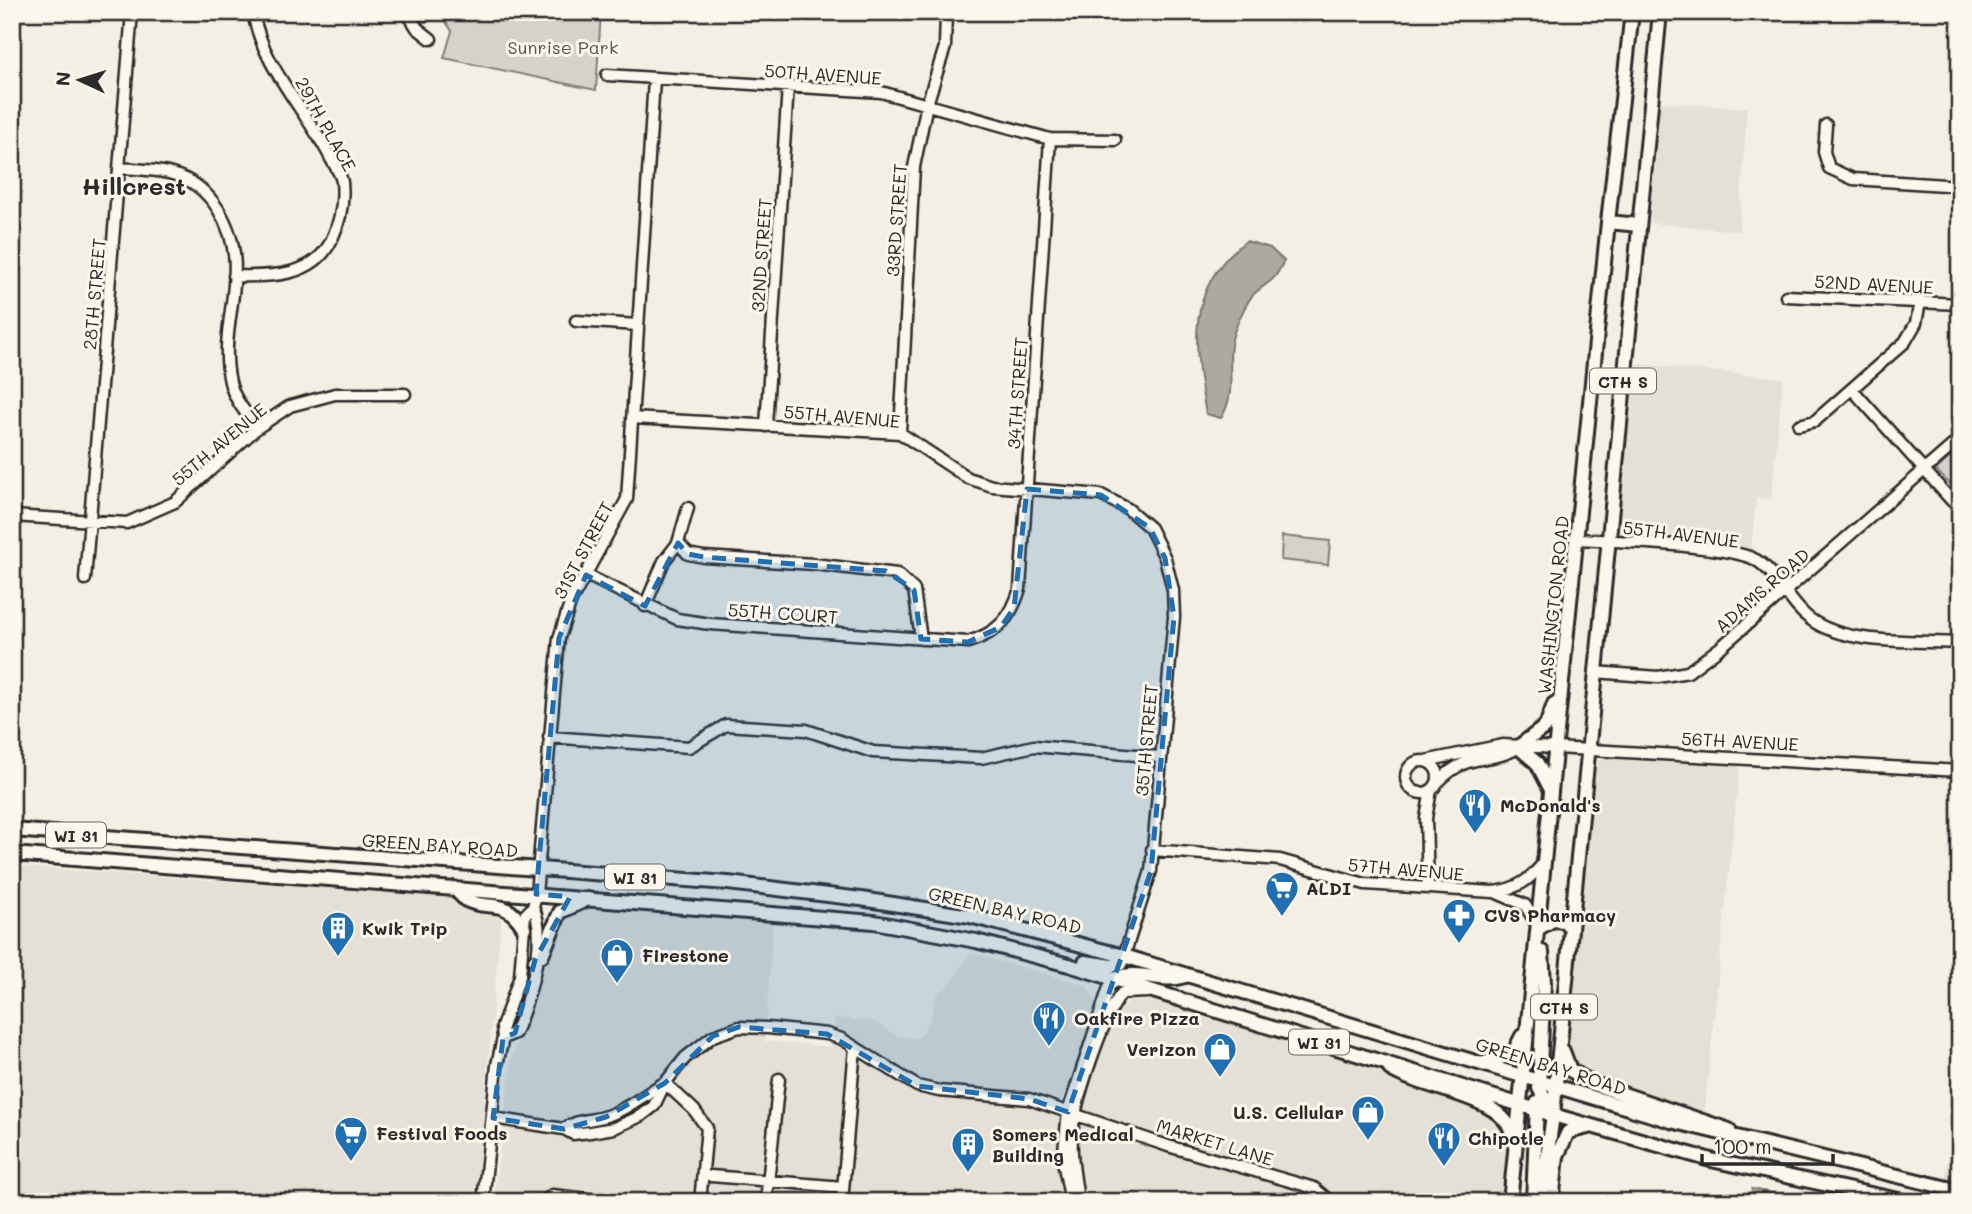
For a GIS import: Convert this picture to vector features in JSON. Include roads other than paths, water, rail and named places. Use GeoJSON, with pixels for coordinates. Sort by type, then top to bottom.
{"type":"FeatureCollection","features":[{"type":"Feature","properties":{"kind":"main road","name":"WASHINGTON ROAD"},"geometry":{"type":"LineString","coordinates":[[1510,1202],[1608,222],[1632,12]]}},
{"type":"Feature","properties":{"kind":"main road","name":"CTH S"},"geometry":{"type":"LineString","coordinates":[[1541,1202],[1561,1036],[1586,749],[1660,12]]}},
{"type":"Feature","properties":{"kind":"main road"},"geometry":{"type":"LineString","coordinates":[[1608,222],[1639,225]]}},
{"type":"Feature","properties":{"kind":"main road"},"geometry":{"type":"LineString","coordinates":[[1551,793],[1541,769],[1518,747],[1542,730],[1552,715],[1557,680],[1565,657]]}},
{"type":"Feature","properties":{"kind":"main road","name":"GREEN BAY ROAD"},"geometry":{"type":"LineString","coordinates":[[12,830],[728,883],[861,899],[970,916],[1124,956],[1671,1121],[1960,1191]]}},
{"type":"Feature","properties":{"kind":"main road","name":"GREEN BAY ROAD"},"geometry":{"type":"LineString","coordinates":[[12,854],[454,888],[535,901],[588,899],[874,922],[976,941],[1117,978],[1520,1105],[1711,1160],[1908,1202]]}},
{"type":"Feature","properties":{"kind":"main road"},"geometry":{"type":"LineString","coordinates":[[454,888],[467,900],[489,903],[511,912],[524,928]]}},
{"type":"Feature","properties":{"kind":"main road"},"geometry":{"type":"LineString","coordinates":[[535,960],[542,955],[560,912],[588,899]]}},
{"type":"Feature","properties":{"kind":"main road"},"geometry":{"type":"LineString","coordinates":[[1553,1115],[1541,1095],[1539,1080],[1544,983],[1539,928],[1553,920],[1564,921],[1570,929]]}},
{"type":"Feature","properties":{"kind":"main road"},"geometry":{"type":"LineString","coordinates":[[1069,965],[1087,962],[1117,966],[1124,956]]}},
{"type":"Feature","properties":{"kind":"main road"},"geometry":{"type":"LineString","coordinates":[[1479,1063],[1506,1058],[1517,1049],[1523,1034],[1535,963]]}},
{"type":"Feature","properties":{"kind":"main road"},"geometry":{"type":"LineString","coordinates":[[1117,978],[1132,974],[1167,979],[1186,975]]}},
{"type":"Feature","properties":{"kind":"main road"},"geometry":{"type":"LineString","coordinates":[[1561,1036],[1566,1065],[1594,1084],[1713,1122],[1752,1140]]}},
{"type":"Feature","properties":{"kind":"main road"},"geometry":{"type":"LineString","coordinates":[[1379,1060],[1411,1080],[1497,1110],[1510,1124],[1514,1157]]}},
{"type":"Feature","properties":{"kind":"main road"},"geometry":{"type":"LineString","coordinates":[[1523,1076],[1531,1085],[1538,1110],[1533,1202]]}},
{"type":"Feature","properties":{"kind":"main road"},"geometry":{"type":"LineString","coordinates":[[1552,1202],[1557,1156],[1564,1136],[1574,1129],[1596,1127]]}},
{"type":"Feature","properties":{"kind":"street","name":"28TH STREET"},"geometry":{"type":"LineString","coordinates":[[85,579],[132,12]]}},
{"type":"Feature","properties":{"kind":"street","name":"29TH PLACE"},"geometry":{"type":"LineString","coordinates":[[234,276],[273,276],[297,271],[324,256],[340,220],[342,180],[320,138],[261,45],[253,12]]}},
{"type":"Feature","properties":{"kind":"street"},"geometry":{"type":"LineString","coordinates":[[407,12],[417,28],[431,39]]}},
{"type":"Feature","properties":{"kind":"street","name":"33RD STREET"},"geometry":{"type":"LineString","coordinates":[[900,433],[914,167],[927,104],[945,47],[946,12]]}},
{"type":"Feature","properties":{"kind":"street","name":"50TH AVENUE"},"geometry":{"type":"LineString","coordinates":[[607,75],[881,92],[1050,139],[1115,140]]}},
{"type":"Feature","properties":{"kind":"street","name":"31ST STREET"},"geometry":{"type":"LineString","coordinates":[[503,1038],[515,1033],[529,995],[535,960],[539,919],[535,901],[559,638],[571,601],[627,499],[654,80]]}},
{"type":"Feature","properties":{"kind":"street","name":"32ND STREET"},"geometry":{"type":"LineString","coordinates":[[766,426],[788,86]]}},
{"type":"Feature","properties":{"kind":"street"},"geometry":{"type":"LineString","coordinates":[[1826,125],[1825,152],[1829,168],[1853,178],[1960,186]]}},
{"type":"Feature","properties":{"kind":"street","name":"34TH STREET"},"geometry":{"type":"LineString","coordinates":[[986,636],[1001,627],[1014,608],[1020,589],[1050,139]]}},
{"type":"Feature","properties":{"kind":"street"},"geometry":{"type":"LineString","coordinates":[[120,168],[159,171],[190,178],[209,195],[228,225],[236,253],[228,354],[230,383],[240,405],[257,428]]}},
{"type":"Feature","properties":{"kind":"street","name":"52ND AVENUE"},"geometry":{"type":"LineString","coordinates":[[1786,296],[1960,304]]}},
{"type":"Feature","properties":{"kind":"street"},"geometry":{"type":"LineString","coordinates":[[1799,425],[1815,421],[1905,342],[1916,323],[1920,302]]}},
{"type":"Feature","properties":{"kind":"street"},"geometry":{"type":"LineString","coordinates":[[576,321],[638,326]]}},
{"type":"Feature","properties":{"kind":"street"},"geometry":{"type":"LineString","coordinates":[[1853,389],[1952,501],[1960,504]]}},
{"type":"Feature","properties":{"kind":"street","name":"55TH AVENUE"},"geometry":{"type":"LineString","coordinates":[[12,516],[127,523],[175,502],[257,428],[289,407],[335,394],[405,394]]}},
{"type":"Feature","properties":{"kind":"street","name":"55TH AVENUE"},"geometry":{"type":"LineString","coordinates":[[632,418],[900,433],[968,478],[992,486],[1101,495],[1128,509],[1150,528]]}},
{"type":"Feature","properties":{"kind":"street","name":"ADAMS ROAD"},"geometry":{"type":"LineString","coordinates":[[1595,672],[1658,677],[1688,672],[1960,439]]}},
{"type":"Feature","properties":{"kind":"street"},"geometry":{"type":"LineString","coordinates":[[645,606],[664,561],[678,543],[688,508]]}},
{"type":"Feature","properties":{"kind":"street","name":"35TH STREET"},"geometry":{"type":"LineString","coordinates":[[1124,956],[1150,871],[1174,617],[1173,590],[1165,558],[1150,528]]}},
{"type":"Feature","properties":{"kind":"street","name":"55TH AVENUE"},"geometry":{"type":"LineString","coordinates":[[1577,539],[1735,554],[1756,560],[1786,589],[1808,618],[1829,630],[1852,636],[1960,643]]}},
{"type":"Feature","properties":{"kind":"street"},"geometry":{"type":"LineString","coordinates":[[678,543],[688,554],[704,557],[814,564],[897,574],[914,590],[921,639]]}},
{"type":"Feature","properties":{"kind":"street","name":"55TH COURT"},"geometry":{"type":"LineString","coordinates":[[586,575],[645,606],[677,619],[710,624],[968,642],[986,636]]}},
{"type":"Feature","properties":{"kind":"street"},"geometry":{"type":"LineString","coordinates":[[550,737],[689,747],[726,725],[806,730],[873,752],[981,758],[1034,746],[1159,757]]}},
{"type":"Feature","properties":{"kind":"street","name":"56TH AVENUE"},"geometry":{"type":"LineString","coordinates":[[1425,761],[1486,747],[1556,746],[1960,771]]}},
{"type":"Feature","properties":{"kind":"street","name":"56TH AVENUE"},"geometry":{"type":"LineString","coordinates":[[1434,787],[1448,772],[1467,762],[1509,753],[1518,747]]}},
{"type":"Feature","properties":{"kind":"street"},"geometry":{"type":"LineString","coordinates":[[1426,818],[1414,791],[1407,783],[1406,774],[1416,762],[1425,761],[1436,769],[1426,818],[1428,888]]}},
{"type":"Feature","properties":{"kind":"street"},"geometry":{"type":"LineString","coordinates":[[1414,791],[1423,793],[1434,787]]}},
{"type":"Feature","properties":{"kind":"street","name":"57TH AVENUE"},"geometry":{"type":"LineString","coordinates":[[1152,850],[1280,860],[1351,883],[1493,892],[1512,890],[1531,878],[1546,860]]}},
{"type":"Feature","properties":{"kind":"street","name":"57TH AVENUE"},"geometry":{"type":"LineString","coordinates":[[1493,892],[1525,905],[1539,928]]}},
{"type":"Feature","properties":{"kind":"street","name":"31ST STREET"},"geometry":{"type":"LineString","coordinates":[[483,1202],[497,1065],[503,1038],[502,1027],[520,976],[525,915],[535,901]]}},
{"type":"Feature","properties":{"kind":"street"},"geometry":{"type":"LineString","coordinates":[[1071,1202],[1063,1161],[1072,1113],[1110,987],[1117,978]]}},
{"type":"Feature","properties":{"kind":"street"},"geometry":{"type":"LineString","coordinates":[[1078,1202],[1071,1153],[1072,1113],[1114,1003],[1122,993],[1156,992]]}},
{"type":"Feature","properties":{"kind":"street","name":"MARKET LANE"},"geometry":{"type":"LineString","coordinates":[[493,1118],[564,1129],[574,1122],[606,1116],[629,1107],[665,1083],[685,1058],[713,1036],[739,1027],[827,1034],[855,1047],[917,1086],[939,1091],[1029,1099],[1314,1188],[1331,1202]]}},
{"type":"Feature","properties":{"kind":"street"},"geometry":{"type":"LineString","coordinates":[[842,1202],[855,1047]]}},
{"type":"Feature","properties":{"kind":"street"},"geometry":{"type":"LineString","coordinates":[[766,1202],[779,1079]]}},
{"type":"Feature","properties":{"kind":"street"},"geometry":{"type":"LineString","coordinates":[[665,1083],[694,1110],[708,1128],[700,1202]]}},
{"type":"Feature","properties":{"kind":"street"},"geometry":{"type":"LineString","coordinates":[[711,1176],[843,1187]]}},
{"type":"Feature","properties":{"kind":"street"},"geometry":{"type":"LineString","coordinates":[[544,1202],[552,1195],[615,1202]]}},
{"type":"Feature","properties":{"kind":"place","name":"McDonald's"},"geometry":{"type":"Point","coordinates":[1475,835]}},
{"type":"Feature","properties":{"kind":"place","name":"ALDI"},"geometry":{"type":"Point","coordinates":[1282,918]}},
{"type":"Feature","properties":{"kind":"place","name":"CVS Pharmacy"},"geometry":{"type":"Point","coordinates":[1459,945]}},
{"type":"Feature","properties":{"kind":"place","name":"Kwik Trip"},"geometry":{"type":"Point","coordinates":[338,958]}},
{"type":"Feature","properties":{"kind":"place","name":"Firestone"},"geometry":{"type":"Point","coordinates":[617,985]}},
{"type":"Feature","properties":{"kind":"place","name":"Oakfire Pizza"},"geometry":{"type":"Point","coordinates":[1049,1048]}},
{"type":"Feature","properties":{"kind":"place","name":"Verizon"},"geometry":{"type":"Point","coordinates":[1220,1079]}},
{"type":"Feature","properties":{"kind":"place","name":"U.S. Cellular"},"geometry":{"type":"Point","coordinates":[1368,1142]}},
{"type":"Feature","properties":{"kind":"place","name":"Festival Foods"},"geometry":{"type":"Point","coordinates":[351,1163]}},
{"type":"Feature","properties":{"kind":"place","name":"Chipotle"},"geometry":{"type":"Point","coordinates":[1444,1168]}},
{"type":"Feature","properties":{"kind":"place","name":"Somers Medical Building"},"geometry":{"type":"Point","coordinates":[968,1174]}},
{"type":"Feature","properties":{"kind":"district","name":"Hillcrest"},"geometry":{"type":"Point","coordinates":[134,185]}},
{"type":"Feature","properties":{"kind":"park label","name":"Sunrise Park"},"geometry":{"type":"Point","coordinates":[563,47]}}]}
